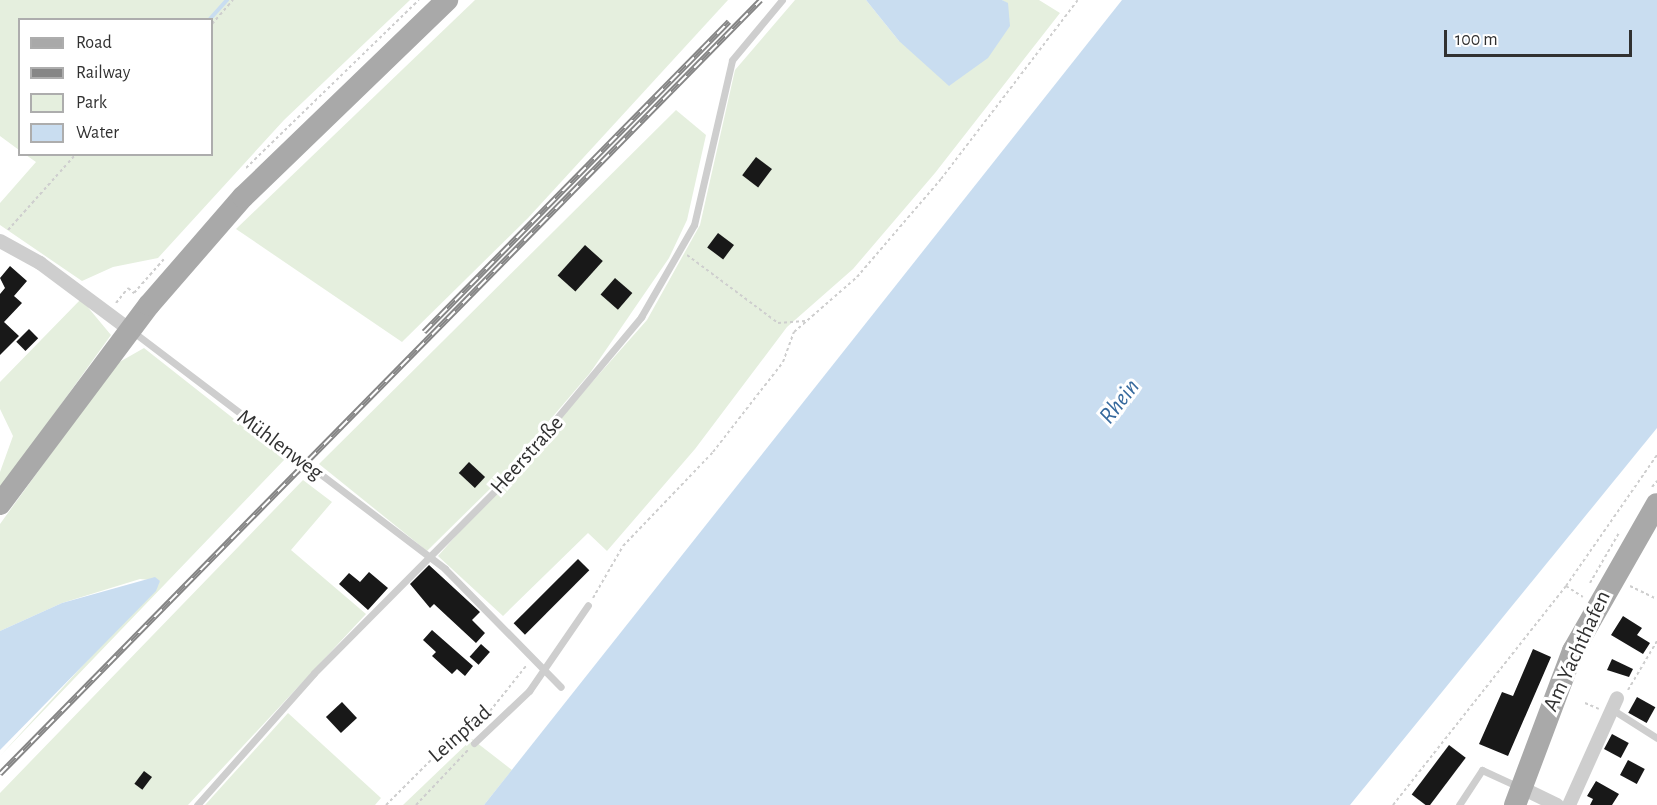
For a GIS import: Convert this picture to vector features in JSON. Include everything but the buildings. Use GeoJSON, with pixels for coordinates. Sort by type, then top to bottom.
{"type":"FeatureCollection","features":[{"type":"Feature","properties":{"kind":"main road"},"geometry":{"type":"LineString","coordinates":[[0,504],[149,305],[243,197],[447,0]]}},
{"type":"Feature","properties":{"kind":"main road","name":"Am Yachthafen"},"geometry":{"type":"LineString","coordinates":[[1518,796],[1573,651],[1613,577],[1657,504]]}},
{"type":"Feature","properties":{"kind":"street","name":"Mühlenweg"},"geometry":{"type":"LineString","coordinates":[[0,240],[108,312],[130,330]]}},
{"type":"Feature","properties":{"kind":"street"},"geometry":{"type":"LineString","coordinates":[[1569,805],[1612,706]]}},
{"type":"Feature","properties":{"kind":"street"},"geometry":{"type":"LineString","coordinates":[[1518,796],[1557,805]]}},
{"type":"Feature","properties":{"kind":"lane","name":"Heerstraße"},"geometry":{"type":"LineString","coordinates":[[196,805],[429,557],[499,487],[594,378],[682,252],[694,225],[732,60],[747,38],[782,0]]}},
{"type":"Feature","properties":{"kind":"lane","name":"Mühlenweg"},"geometry":{"type":"LineString","coordinates":[[130,330],[429,557],[491,611],[542,671],[561,687]]}},
{"type":"Feature","properties":{"kind":"lane"},"geometry":{"type":"LineString","coordinates":[[474,743],[517,704],[588,605]]}},
{"type":"Feature","properties":{"kind":"lane"},"geometry":{"type":"LineString","coordinates":[[1612,706],[1657,738]]}},
{"type":"Feature","properties":{"kind":"lane"},"geometry":{"type":"LineString","coordinates":[[1459,805],[1482,770],[1518,796]]}},
{"type":"Feature","properties":{"kind":"path"},"geometry":{"type":"LineString","coordinates":[[213,23],[233,0]]}},
{"type":"Feature","properties":{"kind":"path"},"geometry":{"type":"LineString","coordinates":[[588,605],[623,546],[713,452],[783,362],[805,321],[857,277],[942,179],[1078,0]]}},
{"type":"Feature","properties":{"kind":"path"},"geometry":{"type":"LineString","coordinates":[[0,240],[74,156]]}},
{"type":"Feature","properties":{"kind":"path"},"geometry":{"type":"LineString","coordinates":[[682,252],[778,322],[805,321]]}},
{"type":"Feature","properties":{"kind":"path"},"geometry":{"type":"LineString","coordinates":[[108,312],[128,288],[149,305]]}},
{"type":"Feature","properties":{"kind":"path"},"geometry":{"type":"LineString","coordinates":[[1393,805],[1566,586],[1657,455]]}},
{"type":"Feature","properties":{"kind":"path"},"geometry":{"type":"LineString","coordinates":[[1613,577],[1657,599]]}},
{"type":"Feature","properties":{"kind":"path"},"geometry":{"type":"LineString","coordinates":[[1566,586],[1583,597]]}},
{"type":"Feature","properties":{"kind":"path"},"geometry":{"type":"LineString","coordinates":[[1629,690],[1657,641]]}},
{"type":"Feature","properties":{"kind":"path","name":"Leinpfad"},"geometry":{"type":"LineString","coordinates":[[386,805],[455,736],[490,711],[532,659]]}},
{"type":"Feature","properties":{"kind":"path"},"geometry":{"type":"LineString","coordinates":[[1585,703],[1612,706]]}},
{"type":"Feature","properties":{"kind":"path"},"geometry":{"type":"LineString","coordinates":[[416,805],[474,743]]}},
{"type":"Feature","properties":{"kind":"green space"},"geometry":{"type":"Polygon","coordinates":[[[0,0],[410,0],[284,120],[158,258],[113,267],[82,281],[0,225],[0,203],[36,162],[27,156],[213,156],[213,18],[18,18],[18,149],[0,136],[0,0]]]}},
{"type":"Feature","properties":{"kind":"green space"},"geometry":{"type":"Polygon","coordinates":[[[475,0],[728,0],[528,218],[402,342],[236,229],[475,0]]]}},
{"type":"Feature","properties":{"kind":"green space"},"geometry":{"type":"Polygon","coordinates":[[[795,0],[866,0],[899,41],[1008,4],[1002,0],[1039,0],[1060,13],[935,173],[853,269],[787,327],[695,449],[607,551],[588,533],[503,616],[438,556],[647,320],[700,225],[735,70],[795,0]]]}},
{"type":"Feature","properties":{"kind":"green space"},"geometry":{"type":"Polygon","coordinates":[[[676,110],[706,135],[687,220],[669,258],[590,373],[496,483],[427,551],[319,464],[676,110]]]}},
{"type":"Feature","properties":{"kind":"green space"},"geometry":{"type":"Polygon","coordinates":[[[81,299],[111,335],[0,489],[0,472],[13,436],[0,409],[0,382],[81,299]]]}},
{"type":"Feature","properties":{"kind":"green space"},"geometry":{"type":"Polygon","coordinates":[[[144,348],[285,459],[0,756],[160,581],[140,579],[62,603],[0,631],[0,524],[116,364],[144,348]]]}},
{"type":"Feature","properties":{"kind":"green space"},"geometry":{"type":"Polygon","coordinates":[[[303,480],[332,502],[291,550],[366,614],[188,805],[0,805],[0,793],[303,480]]]}},
{"type":"Feature","properties":{"kind":"green space"},"geometry":{"type":"Polygon","coordinates":[[[288,713],[381,798],[375,805],[205,805],[288,713]]]}},
{"type":"Feature","properties":{"kind":"green space"},"geometry":{"type":"Polygon","coordinates":[[[472,739],[512,770],[484,805],[403,805],[472,739]]]}},
{"type":"Feature","properties":{"kind":"water"},"geometry":{"type":"Polygon","coordinates":[[[866,0],[1002,0],[1008,3],[1010,26],[988,58],[949,86],[899,41],[866,0]]]}},
{"type":"Feature","properties":{"kind":"water","name":"Rhein"},"geometry":{"type":"Polygon","coordinates":[[[1122,0],[1657,0],[1657,428],[1350,805],[484,805],[1122,0]]]}},
{"type":"Feature","properties":{"kind":"water"},"geometry":{"type":"Polygon","coordinates":[[[155,577],[160,581],[156,591],[0,750],[0,631],[62,603],[155,577]]]}},
{"type":"Feature","properties":{"kind":"waterway"},"geometry":{"type":"LineString","coordinates":[[211,18],[227,0]]}},
{"type":"Feature","properties":{"kind":"railway"},"geometry":{"type":"LineString","coordinates":[[0,774],[761,0]]}},
{"type":"Feature","properties":{"kind":"railway"},"geometry":{"type":"LineString","coordinates":[[424,332],[729,22]]}}]}
